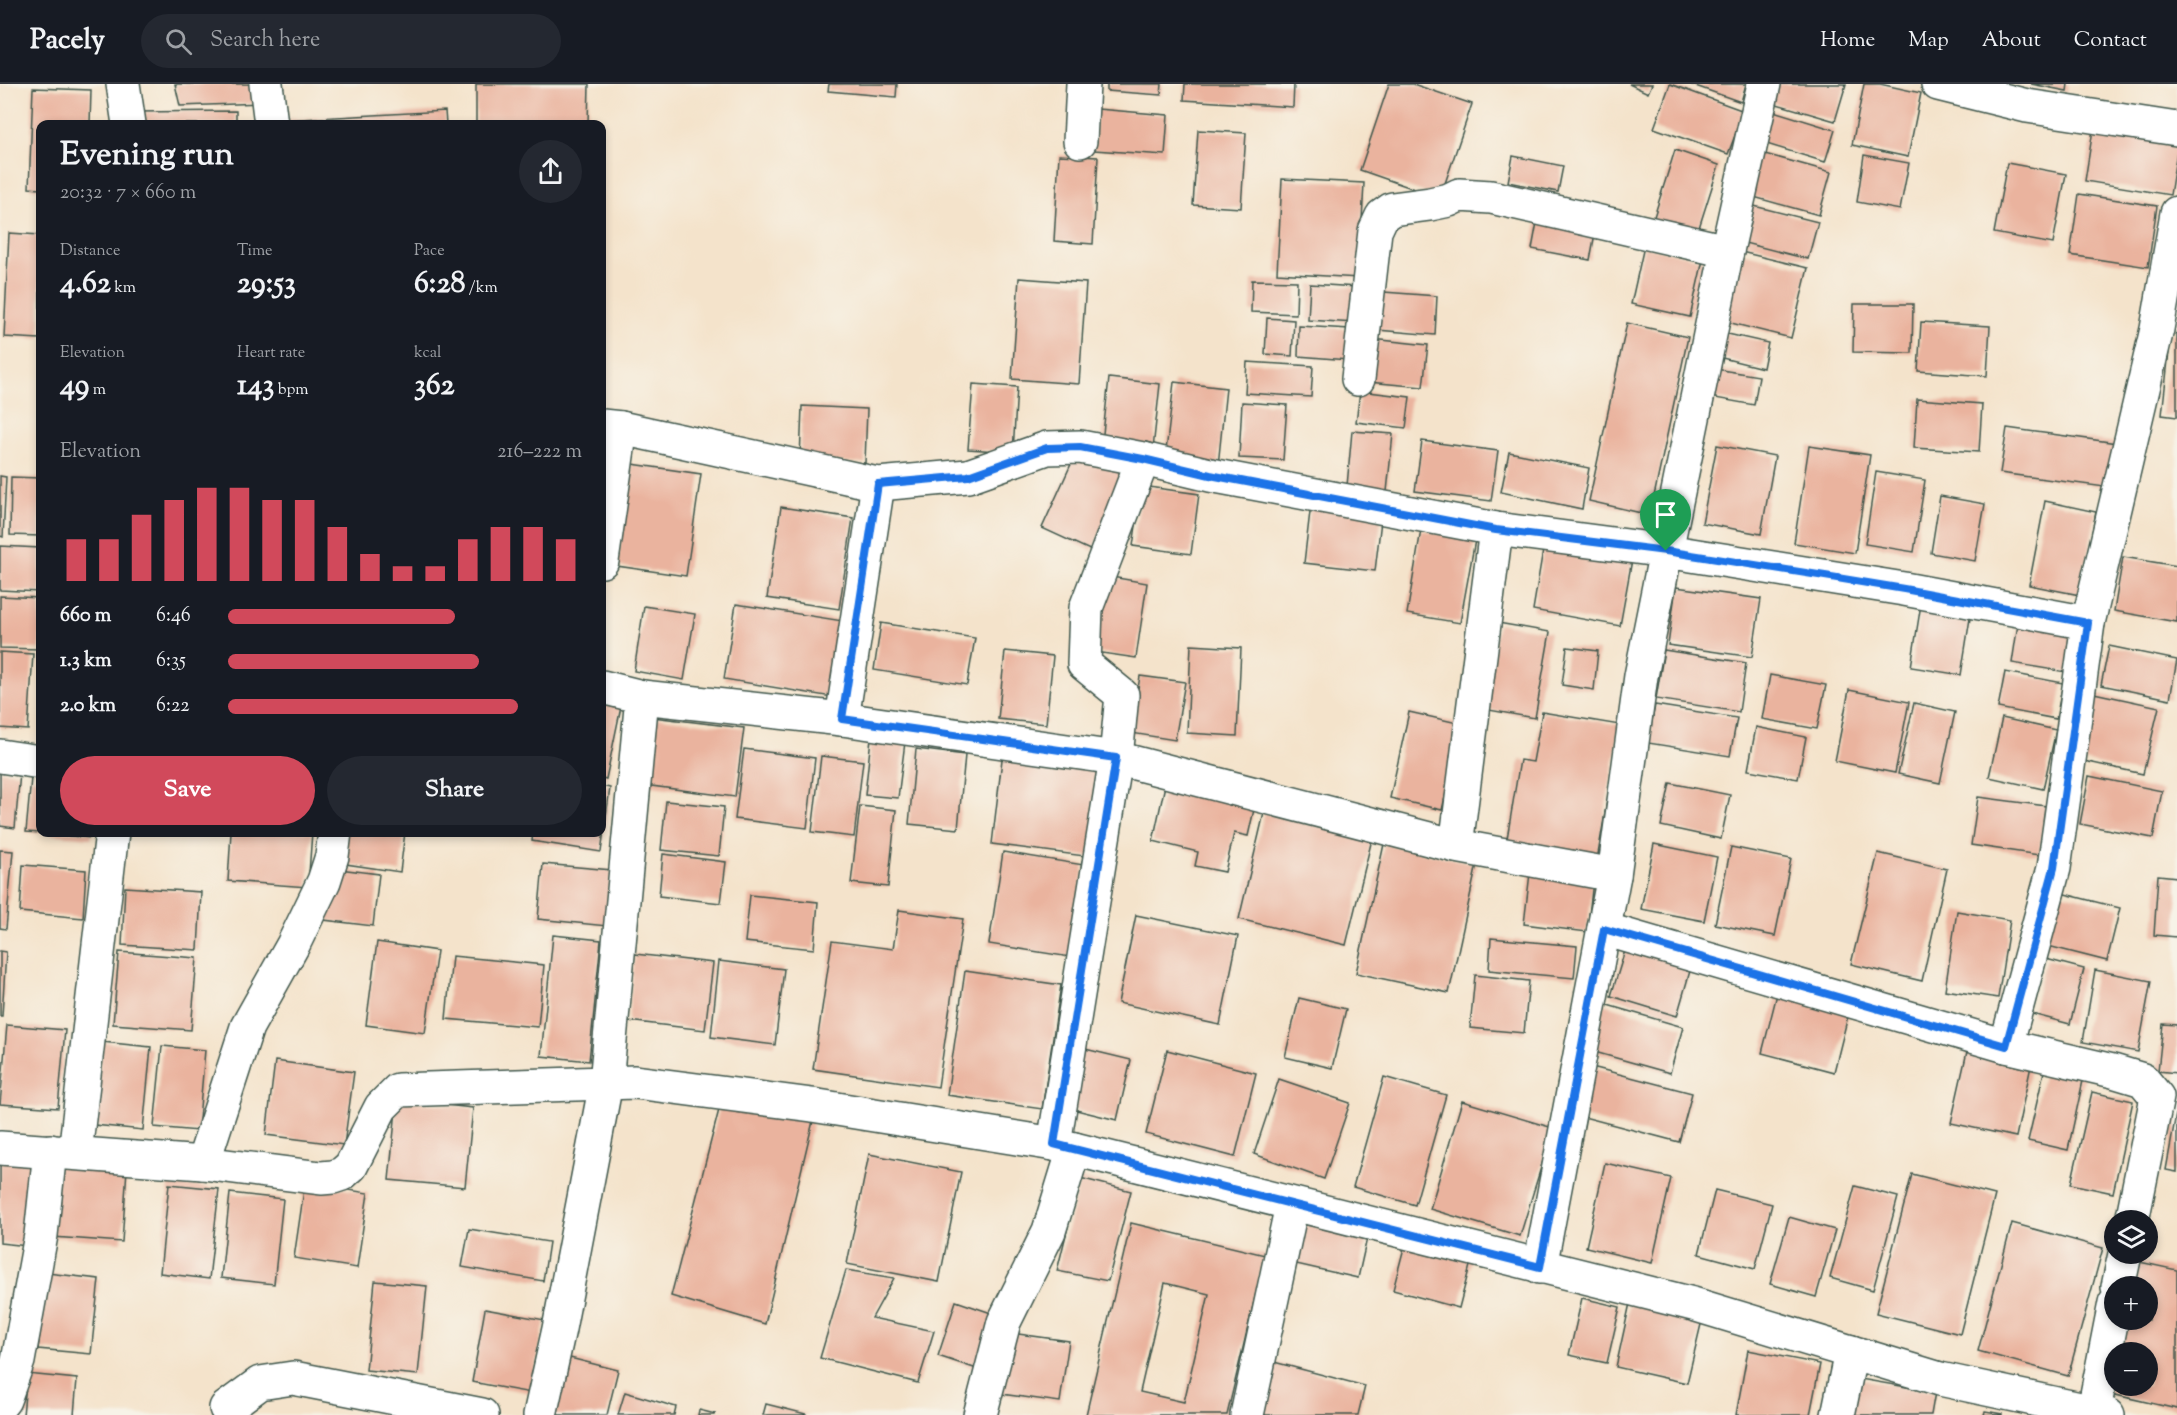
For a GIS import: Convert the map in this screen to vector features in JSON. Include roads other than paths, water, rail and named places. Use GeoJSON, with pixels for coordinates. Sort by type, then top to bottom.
{"type":"FeatureCollection","features":[{"type":"Feature","properties":{"kind":"street"},"geometry":{"type":"LineString","coordinates":[[123,84],[128,120]]}},
{"type":"Feature","properties":{"kind":"street"},"geometry":{"type":"LineString","coordinates":[[266,84],[270,120]]}},
{"type":"Feature","properties":{"kind":"street"},"geometry":{"type":"LineString","coordinates":[[1080,141],[1083,84]]}},
{"type":"Feature","properties":{"kind":"street"},"geometry":{"type":"LineString","coordinates":[[1540,1267],[1614,875],[1641,676],[1727,251],[1764,84]]}},
{"type":"Feature","properties":{"kind":"street"},"geometry":{"type":"LineString","coordinates":[[1938,84],[2027,106],[2177,129]]}},
{"type":"Feature","properties":{"kind":"street"},"geometry":{"type":"LineString","coordinates":[[1358,379],[1375,231],[1382,216],[1392,209],[1449,200],[1458,195],[1491,197],[1727,251]]}},
{"type":"Feature","properties":{"kind":"street"},"geometry":{"type":"LineString","coordinates":[[2006,1046],[2054,868],[2088,623],[2157,329],[2177,213]]}},
{"type":"Feature","properties":{"kind":"street"},"geometry":{"type":"LineString","coordinates":[[606,501],[611,427],[878,484],[968,476],[1047,448],[1080,447],[1210,475],[1496,530],[1666,551],[1904,589],[2088,623]]}},
{"type":"Feature","properties":{"kind":"street"},"geometry":{"type":"LineString","coordinates":[[980,1415],[1004,1322],[1049,1231],[1064,1147],[1116,758],[1122,695],[1084,664],[1086,608],[1143,459]]}},
{"type":"Feature","properties":{"kind":"street"},"geometry":{"type":"LineString","coordinates":[[842,719],[878,484]]}},
{"type":"Feature","properties":{"kind":"street"},"geometry":{"type":"LineString","coordinates":[[1456,846],[1496,530]]}},
{"type":"Feature","properties":{"kind":"street"},"geometry":{"type":"LineString","coordinates":[[606,688],[642,697],[842,719],[1116,758],[1456,846],[1614,875]]}},
{"type":"Feature","properties":{"kind":"street"},"geometry":{"type":"LineString","coordinates":[[540,1415],[559,1329],[606,1083],[642,697]]}},
{"type":"Feature","properties":{"kind":"street"},"geometry":{"type":"LineString","coordinates":[[0,756],[36,761]]}},
{"type":"Feature","properties":{"kind":"street"},"geometry":{"type":"LineString","coordinates":[[0,1405],[18,1361],[41,1235],[62,1152],[111,837]]}},
{"type":"Feature","properties":{"kind":"street"},"geometry":{"type":"LineString","coordinates":[[203,1163],[247,1027],[294,945],[324,881],[332,856],[334,837]]}},
{"type":"Feature","properties":{"kind":"street"},"geometry":{"type":"LineString","coordinates":[[1604,929],[2006,1046],[2143,1080],[2177,1085]]}},
{"type":"Feature","properties":{"kind":"street"},"geometry":{"type":"LineString","coordinates":[[2134,1210],[2157,1097],[2143,1080]]}},
{"type":"Feature","properties":{"kind":"street"},"geometry":{"type":"LineString","coordinates":[[0,1148],[203,1163],[321,1178],[333,1177],[342,1174],[351,1166],[381,1107],[398,1090],[635,1082],[812,1105],[1064,1147],[1693,1304],[1940,1378],[2098,1414],[2111,1330]]}},
{"type":"Feature","properties":{"kind":"street"},"geometry":{"type":"LineString","coordinates":[[1247,1415],[1292,1205]]}},
{"type":"Feature","properties":{"kind":"street"},"geometry":{"type":"LineString","coordinates":[[1838,1415],[1851,1352]]}},
{"type":"Feature","properties":{"kind":"street"},"geometry":{"type":"LineString","coordinates":[[226,1408],[260,1383],[294,1378],[482,1415]]}}]}
